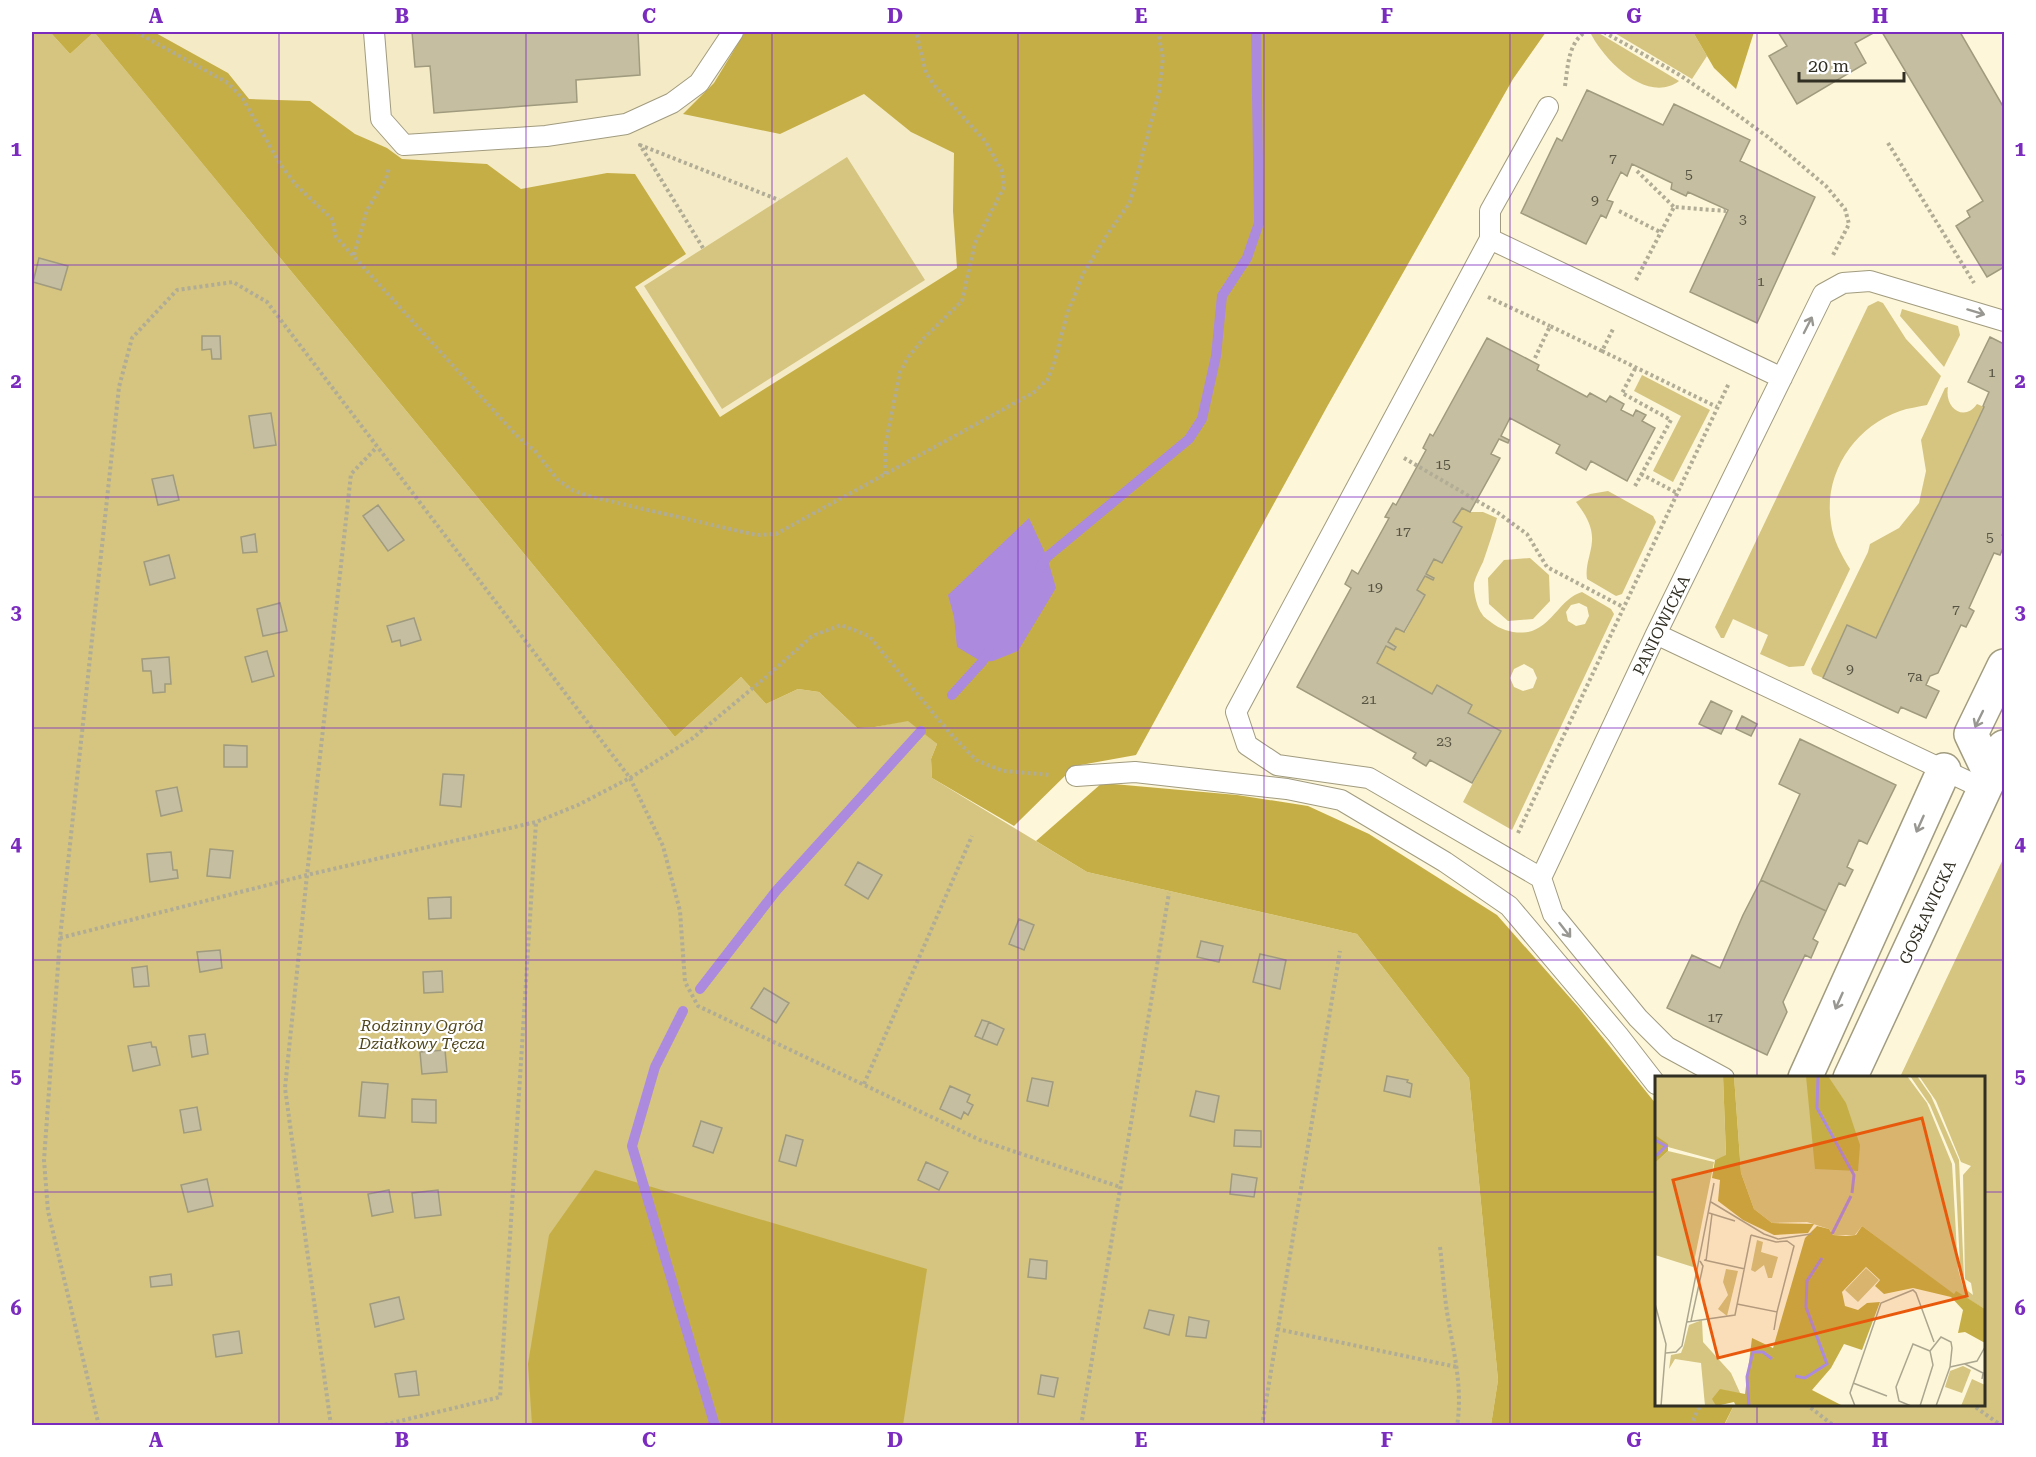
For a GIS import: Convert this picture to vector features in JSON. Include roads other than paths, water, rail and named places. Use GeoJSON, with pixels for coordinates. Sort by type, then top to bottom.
{"type":"FeatureCollection","features":[{"type":"Feature","properties":{"kind":"street"},"geometry":{"type":"LineString","coordinates":[[1993,771],[1971,734],[2004,666]]}},
{"type":"Feature","properties":{"kind":"street"},"geometry":{"type":"LineString","coordinates":[[1804,1076],[1944,770]]}},
{"type":"Feature","properties":{"kind":"street","name":"GOSŁAWICKA"},"geometry":{"type":"LineString","coordinates":[[1850,1076],[1993,771]]}},
{"type":"Feature","properties":{"kind":"lane"},"geometry":{"type":"LineString","coordinates":[[374,32],[381,118],[404,145],[546,136],[626,124],[672,104],[699,83],[733,32]]}},
{"type":"Feature","properties":{"kind":"lane"},"geometry":{"type":"LineString","coordinates":[[1548,107],[1490,211],[1490,239],[1236,712],[1247,745],[1277,765],[1369,778],[1541,878],[1553,914],[1580,950],[1638,1018],[1667,1047],[1722,1076]]}},
{"type":"Feature","properties":{"kind":"lane"},"geometry":{"type":"LineString","coordinates":[[1490,239],[1782,378]]}},
{"type":"Feature","properties":{"kind":"lane","name":"PANIOWICKA"},"geometry":{"type":"LineString","coordinates":[[1541,878],[1656,634],[1823,294],[1843,283],[1870,281],[2004,321]]}},
{"type":"Feature","properties":{"kind":"lane"},"geometry":{"type":"LineString","coordinates":[[1656,634],[1944,770],[1993,771]]}},
{"type":"Feature","properties":{"kind":"lane"},"geometry":{"type":"LineString","coordinates":[[1076,776],[1135,772],[1287,789],[1341,800],[1445,862],[1509,906],[1618,1035],[1655,1083]]}},
{"type":"Feature","properties":{"kind":"waterway"},"geometry":{"type":"LineString","coordinates":[[1040,568],[1047,557],[1189,439],[1202,419],[1216,356],[1222,296],[1247,258],[1259,223],[1256,32]]}},
{"type":"Feature","properties":{"kind":"waterway"},"geometry":{"type":"LineString","coordinates":[[952,695],[982,662],[989,650]]}},
{"type":"Feature","properties":{"kind":"waterway"},"geometry":{"type":"LineString","coordinates":[[700,989],[776,891],[921,731]]}},
{"type":"Feature","properties":{"kind":"waterway"},"geometry":{"type":"LineString","coordinates":[[683,1011],[655,1067],[632,1146],[715,1426]]}},
{"type":"Feature","properties":{"kind":"park label","name":"Rodzinny Ogród Działkowy Tęcza"},"geometry":{"type":"Point","coordinates":[422,1034]}}]}
